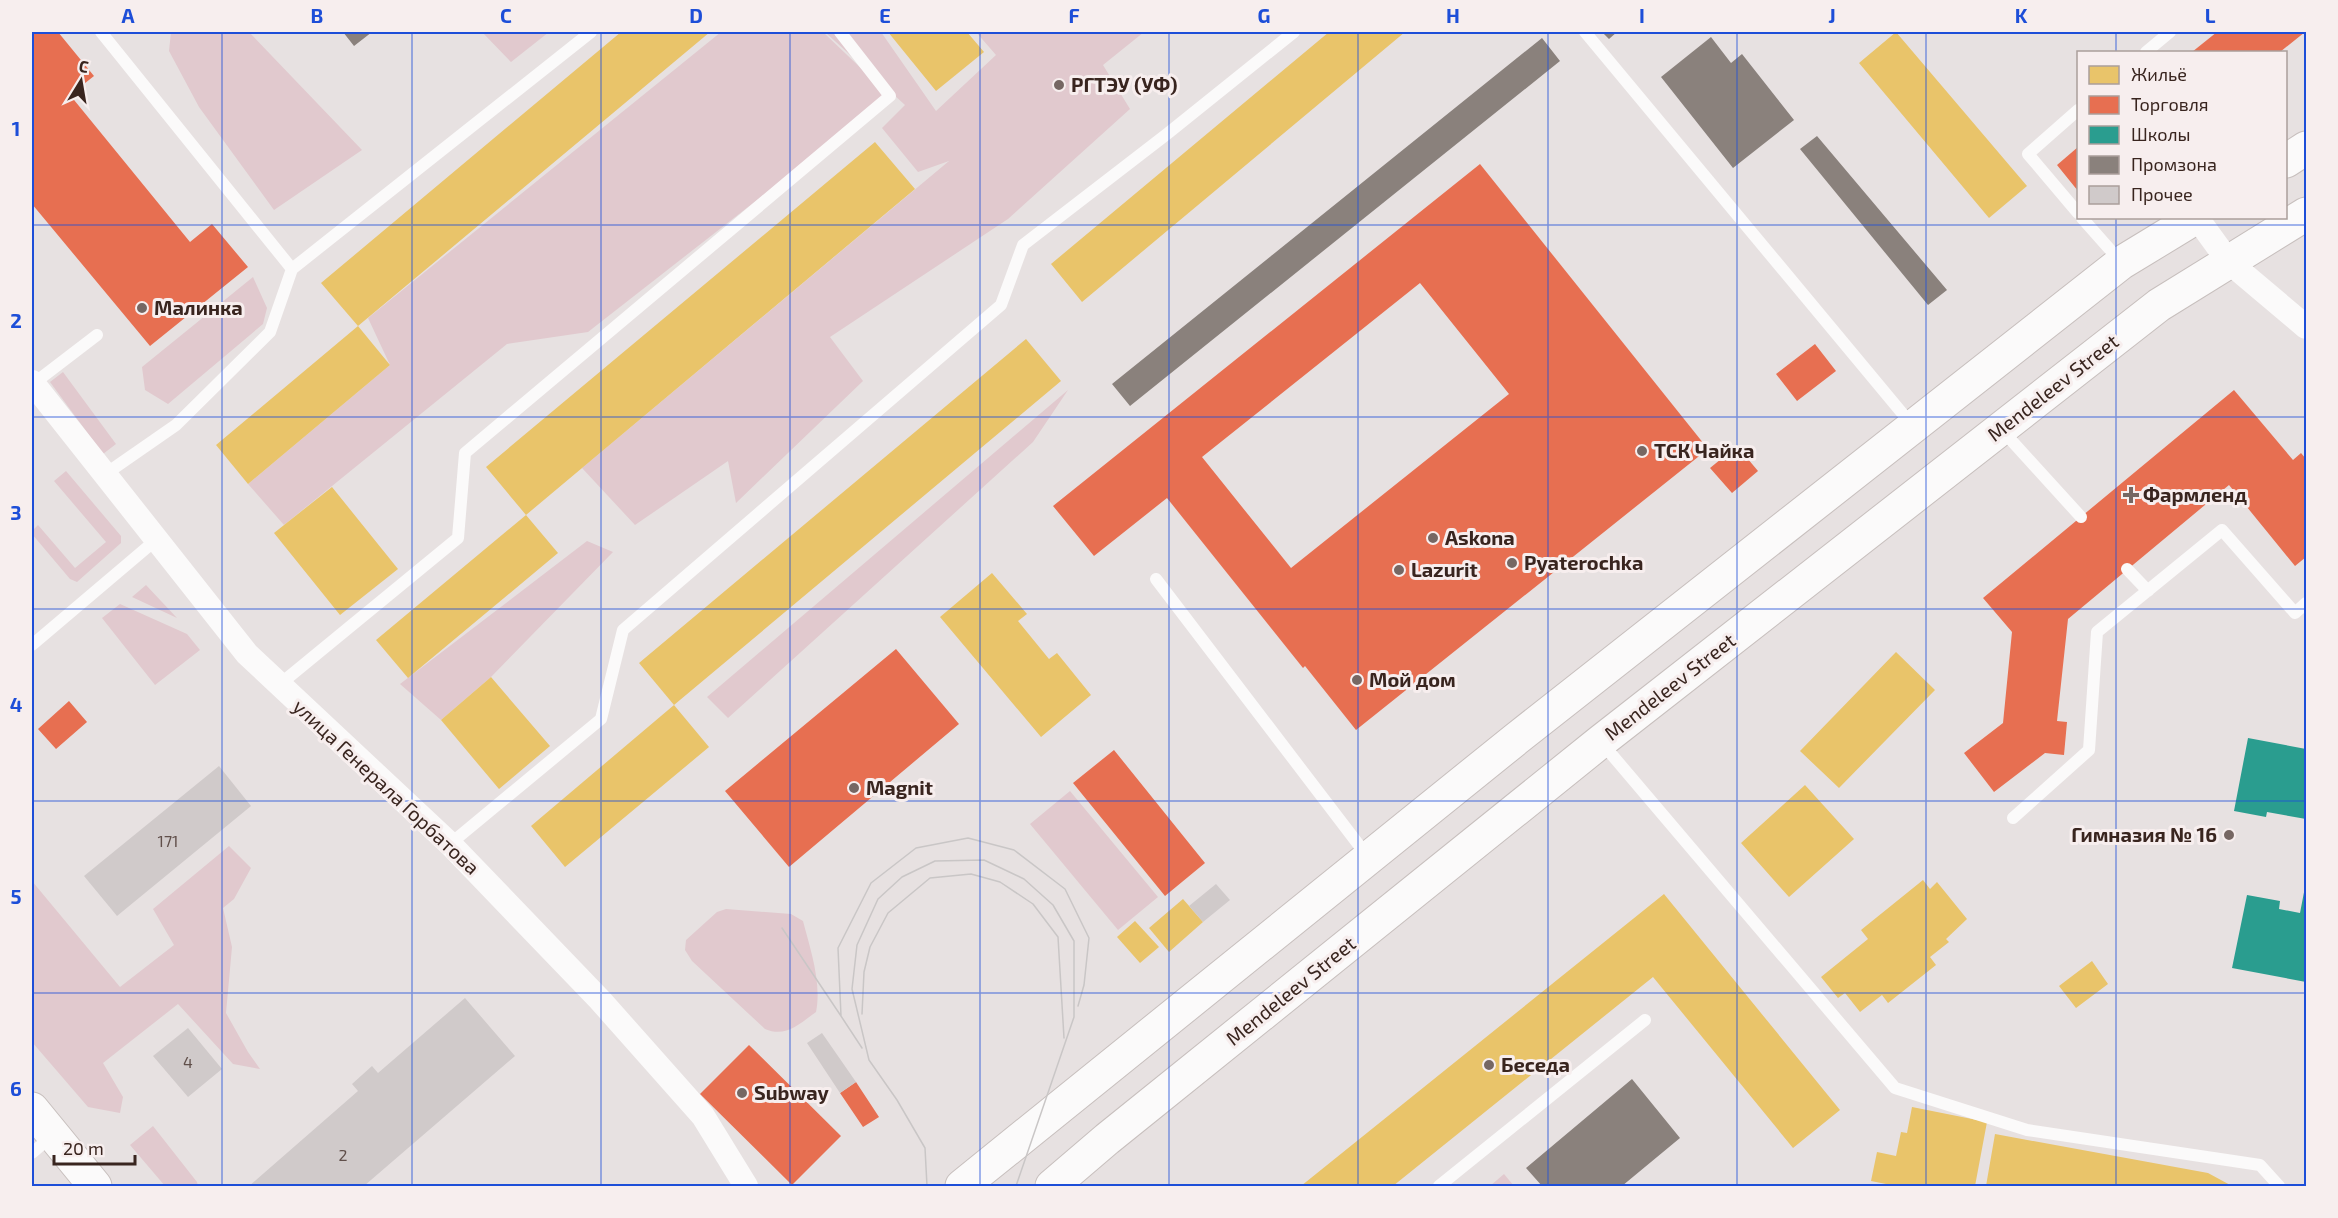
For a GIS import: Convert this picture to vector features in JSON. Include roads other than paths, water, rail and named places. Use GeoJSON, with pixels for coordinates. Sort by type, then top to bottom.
{"type":"FeatureCollection","features":[{"type":"Feature","properties":{"kind":"main road"},"geometry":{"type":"LineString","coordinates":[[2287,160],[2307,148]]}},
{"type":"Feature","properties":{"kind":"main road","name":"Mendeleev Street"},"geometry":{"type":"LineString","coordinates":[[1052,1186],[1107,1139],[1600,741],[2159,305],[2307,214]]}},
{"type":"Feature","properties":{"kind":"main road"},"geometry":{"type":"LineString","coordinates":[[962,1186],[1516,739],[1913,426],[2121,263],[2194,219]]}},
{"type":"Feature","properties":{"kind":"main road"},"geometry":{"type":"LineString","coordinates":[[32,1109],[42,1144],[95,1186]]}},
{"type":"Feature","properties":{"kind":"street"},"geometry":{"type":"LineString","coordinates":[[2197,219],[2229,262],[2307,327]]}},
{"type":"Feature","properties":{"kind":"street","name":"улица Генерала Горбатова"},"geometry":{"type":"LineString","coordinates":[[32,383],[247,654],[450,844],[600,999],[703,1116],[746,1186]]}},
{"type":"Feature","properties":{"kind":"lane"},"geometry":{"type":"LineString","coordinates":[[100,32],[292,268]]}},
{"type":"Feature","properties":{"kind":"lane"},"geometry":{"type":"LineString","coordinates":[[104,475],[176,425],[270,332],[292,268],[591,32]]}},
{"type":"Feature","properties":{"kind":"lane"},"geometry":{"type":"LineString","coordinates":[[279,685],[458,538],[465,453],[890,96],[840,32]]}},
{"type":"Feature","properties":{"kind":"lane"},"geometry":{"type":"LineString","coordinates":[[450,844],[601,719],[623,630],[1001,305],[1023,245],[1294,32]]}},
{"type":"Feature","properties":{"kind":"lane"},"geometry":{"type":"LineString","coordinates":[[1585,32],[1913,426]]}},
{"type":"Feature","properties":{"kind":"lane"},"geometry":{"type":"LineString","coordinates":[[2147,51],[2170,32]]}},
{"type":"Feature","properties":{"kind":"lane"},"geometry":{"type":"LineString","coordinates":[[2077,112],[2028,154],[2077,211]]}},
{"type":"Feature","properties":{"kind":"lane"},"geometry":{"type":"LineString","coordinates":[[2083,219],[2121,263]]}},
{"type":"Feature","properties":{"kind":"lane"},"geometry":{"type":"LineString","coordinates":[[32,383],[96,335]]}},
{"type":"Feature","properties":{"kind":"lane"},"geometry":{"type":"LineString","coordinates":[[2000,429],[2081,517]]}},
{"type":"Feature","properties":{"kind":"lane"},"geometry":{"type":"LineString","coordinates":[[2013,818],[2089,750],[2097,632],[2222,530],[2295,613],[2307,603]]}},
{"type":"Feature","properties":{"kind":"lane"},"geometry":{"type":"LineString","coordinates":[[32,645],[157,539]]}},
{"type":"Feature","properties":{"kind":"lane"},"geometry":{"type":"LineString","coordinates":[[2127,569],[2148,591]]}},
{"type":"Feature","properties":{"kind":"lane"},"geometry":{"type":"LineString","coordinates":[[1156,579],[1368,858]]}},
{"type":"Feature","properties":{"kind":"lane"},"geometry":{"type":"LineString","coordinates":[[1600,741],[1895,1088],[2027,1130],[2260,1165],[2280,1186]]}},
{"type":"Feature","properties":{"kind":"lane"},"geometry":{"type":"LineString","coordinates":[[1439,1186],[1645,1020]]}},
{"type":"Feature","properties":{"kind":"tram line"},"geometry":{"type":"LineString","coordinates":[[862,1048],[841,1016],[838,948],[871,883],[916,848],[968,838],[1014,850],[1065,889],[1089,938],[1084,985],[1078,1006]]}},
{"type":"Feature","properties":{"kind":"tram line"},"geometry":{"type":"LineString","coordinates":[[927,1186],[925,1148],[897,1100],[869,1060],[852,989],[857,945],[878,899],[902,877],[935,861],[984,860],[1024,879],[1053,905],[1074,941],[1074,1017],[1016,1186]]}},
{"type":"Feature","properties":{"kind":"tram line"},"geometry":{"type":"LineString","coordinates":[[862,1014],[864,972],[870,947],[888,913],[930,878],[971,874],[1000,882],[1033,904],[1058,937],[1064,1038]]}},
{"type":"Feature","properties":{"kind":"tram line"},"geometry":{"type":"LineString","coordinates":[[782,928],[841,1016]]}},
{"type":"Feature","properties":{"kind":"place","name":"РГТЭУ (УФ)"},"geometry":{"type":"Point","coordinates":[1059,85]}},
{"type":"Feature","properties":{"kind":"place","name":"Малинка"},"geometry":{"type":"Point","coordinates":[142,308]}},
{"type":"Feature","properties":{"kind":"place","name":"ТСК Чайка"},"geometry":{"type":"Point","coordinates":[1642,451]}},
{"type":"Feature","properties":{"kind":"place","name":"Фармленд"},"geometry":{"type":"Point","coordinates":[2131,495]}},
{"type":"Feature","properties":{"kind":"place","name":"Askona"},"geometry":{"type":"Point","coordinates":[1433,538]}},
{"type":"Feature","properties":{"kind":"place","name":"Pyaterochka"},"geometry":{"type":"Point","coordinates":[1512,563]}},
{"type":"Feature","properties":{"kind":"place","name":"Lazurit"},"geometry":{"type":"Point","coordinates":[1399,570]}},
{"type":"Feature","properties":{"kind":"place","name":"Мой дом"},"geometry":{"type":"Point","coordinates":[1357,680]}},
{"type":"Feature","properties":{"kind":"place","name":"Magnit"},"geometry":{"type":"Point","coordinates":[854,788]}},
{"type":"Feature","properties":{"kind":"place","name":"Гимназия № 16"},"geometry":{"type":"Point","coordinates":[2229,835]}},
{"type":"Feature","properties":{"kind":"place","name":"Беседа"},"geometry":{"type":"Point","coordinates":[1489,1065]}},
{"type":"Feature","properties":{"kind":"place","name":"Subway"},"geometry":{"type":"Point","coordinates":[742,1093]}}]}
